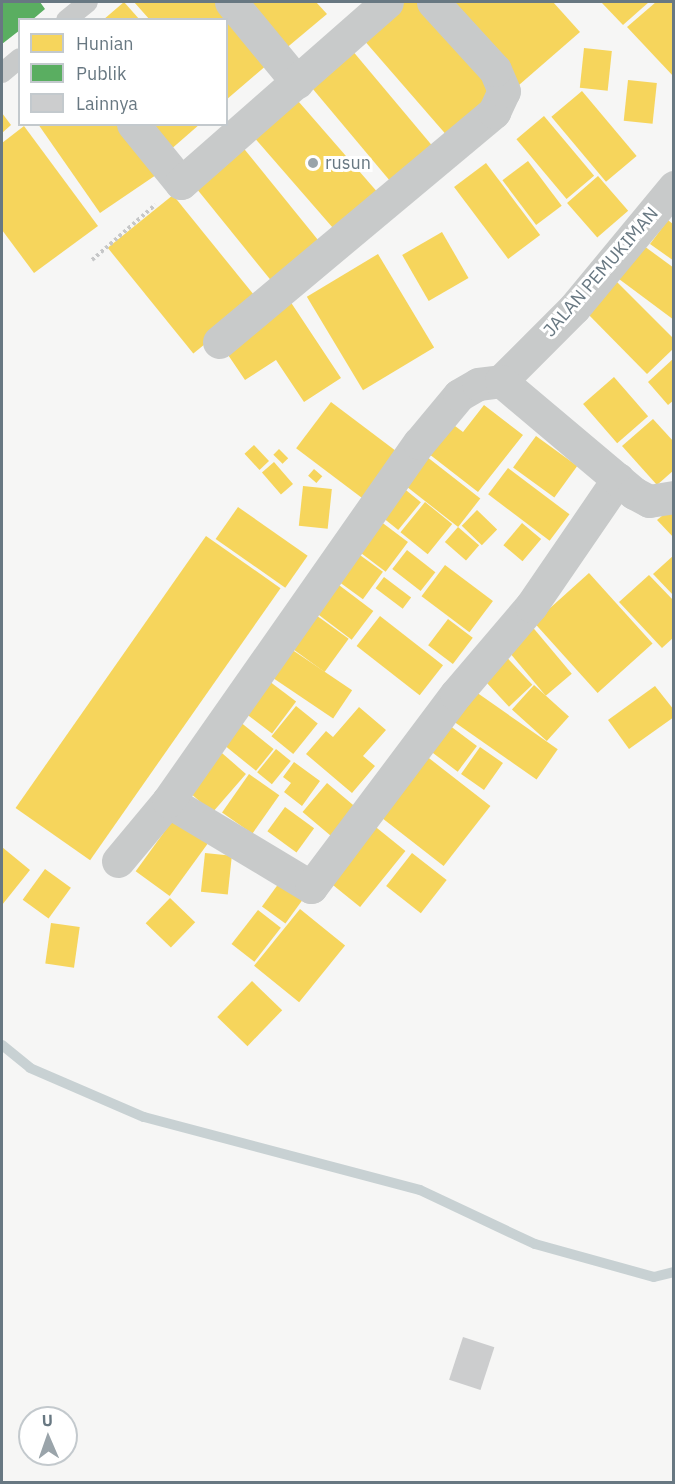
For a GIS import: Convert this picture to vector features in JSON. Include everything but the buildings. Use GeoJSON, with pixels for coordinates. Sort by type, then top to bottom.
{"type":"FeatureCollection","features":[{"type":"Feature","properties":{"kind":"street"},"geometry":{"type":"LineString","coordinates":[[231,2],[297,82]]}},
{"type":"Feature","properties":{"kind":"street"},"geometry":{"type":"LineString","coordinates":[[135,126],[181,183],[387,2]]}},
{"type":"Feature","properties":{"kind":"street"},"geometry":{"type":"LineString","coordinates":[[219,342],[494,112],[504,91],[495,70],[433,2]]}},
{"type":"Feature","properties":{"kind":"street","name":"JALAN PEMUKIMAN"},"geometry":{"type":"LineString","coordinates":[[501,381],[574,308],[674,187]]}},
{"type":"Feature","properties":{"kind":"street"},"geometry":{"type":"LineString","coordinates":[[118,861],[168,801],[418,443],[459,395],[478,384],[501,381],[618,479],[650,501],[674,497]]}},
{"type":"Feature","properties":{"kind":"street"},"geometry":{"type":"LineString","coordinates":[[168,801],[311,887],[456,694],[531,606],[618,479]]}},
{"type":"Feature","properties":{"kind":"lane"},"geometry":{"type":"LineString","coordinates":[[2,73],[18,60]]}},
{"type":"Feature","properties":{"kind":"path"},"geometry":{"type":"LineString","coordinates":[[92,260],[181,183]]}},
{"type":"Feature","properties":{"kind":"waterway"},"geometry":{"type":"LineString","coordinates":[[2,1045],[30,1068],[144,1117],[420,1190],[535,1244],[654,1277],[674,1272]]}},
{"type":"Feature","properties":{"kind":"place","name":"rusun"},"geometry":{"type":"Point","coordinates":[313,163]}}]}
